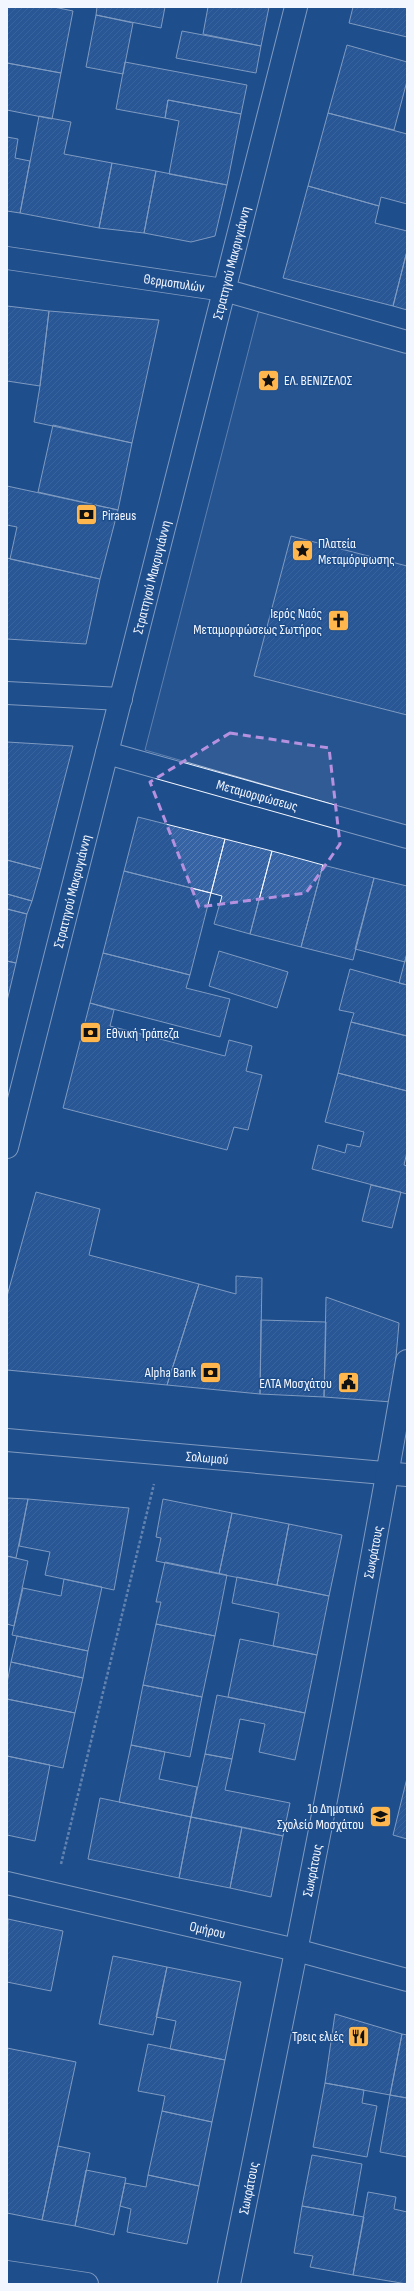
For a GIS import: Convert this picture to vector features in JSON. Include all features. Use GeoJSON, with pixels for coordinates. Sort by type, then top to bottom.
{"type":"FeatureCollection","features":[{"type":"Feature","properties":{"kind":"street","name":"Στρατηγού Μακρυγιάννη"},"geometry":{"type":"LineString","coordinates":[[7,1147],[296,7]]}},
{"type":"Feature","properties":{"kind":"street","name":"Θερμοπυλών"},"geometry":{"type":"LineString","coordinates":[[7,258],[224,290],[407,342]]}},
{"type":"Feature","properties":{"kind":"street"},"geometry":{"type":"LineString","coordinates":[[7,693],[121,699]]}},
{"type":"Feature","properties":{"kind":"street","name":"Μεταμορφώσεως"},"geometry":{"type":"LineString","coordinates":[[107,753],[407,837]]}},
{"type":"Feature","properties":{"kind":"street","name":"Σωκράτους"},"geometry":{"type":"LineString","coordinates":[[228,2284],[296,1950],[398,1474],[407,1361]]}},
{"type":"Feature","properties":{"kind":"street","name":"Σολωμού"},"geometry":{"type":"LineString","coordinates":[[7,1440],[398,1474]]}},
{"type":"Feature","properties":{"kind":"street","name":"Ομήρου"},"geometry":{"type":"LineString","coordinates":[[7,1884],[296,1950],[407,1980]]}},
{"type":"Feature","properties":{"kind":"street"},"geometry":{"type":"LineString","coordinates":[[7,2272],[87,2284]]}},
{"type":"Feature","properties":{"kind":"path"},"geometry":{"type":"LineString","coordinates":[[54,1894],[162,1454]]}},
{"type":"Feature","properties":{"kind":"highlighted area"},"geometry":{"type":"Polygon","coordinates":[[[230,733],[329,748],[340,844],[306,893],[199,907],[150,782],[230,733]]]}},
{"type":"Feature","properties":{"kind":"shaded area","name":"Πλατεία Μεταμόρφωσης"},"geometry":{"type":"Polygon","coordinates":[[[259,310],[407,353],[407,826],[145,750],[259,310]]]}},
{"type":"Feature","properties":{"kind":"building"},"geometry":{"type":"Polygon","coordinates":[[[7,7],[54,7],[73,11],[61,73],[7,63],[7,7]]]}},
{"type":"Feature","properties":{"kind":"building"},"geometry":{"type":"Polygon","coordinates":[[[97,7],[165,7],[161,28],[96,15],[97,7]]]}},
{"type":"Feature","properties":{"kind":"building"},"geometry":{"type":"Polygon","coordinates":[[[208,7],[269,7],[261,46],[203,34],[208,7]]]}},
{"type":"Feature","properties":{"kind":"building"},"geometry":{"type":"Polygon","coordinates":[[[353,7],[407,7],[407,37],[349,23],[353,7]]]}},
{"type":"Feature","properties":{"kind":"building"},"geometry":{"type":"Polygon","coordinates":[[[96,15],[133,23],[123,74],[86,67],[96,15]]]}},
{"type":"Feature","properties":{"kind":"building"},"geometry":{"type":"Polygon","coordinates":[[[182,31],[261,46],[256,73],[176,58],[182,31]]]}},
{"type":"Feature","properties":{"kind":"building"},"geometry":{"type":"Polygon","coordinates":[[[347,45],[407,62],[407,81],[394,130],[328,113],[347,45]]]}},
{"type":"Feature","properties":{"kind":"building"},"geometry":{"type":"Polygon","coordinates":[[[125,62],[247,85],[241,114],[168,100],[165,118],[116,109],[125,62]]]}},
{"type":"Feature","properties":{"kind":"building"},"geometry":{"type":"Polygon","coordinates":[[[7,63],[61,73],[52,119],[7,110],[7,63]]]}},
{"type":"Feature","properties":{"kind":"building"},"geometry":{"type":"Polygon","coordinates":[[[168,100],[241,114],[227,185],[169,174],[179,121],[165,118],[168,100]]]}},
{"type":"Feature","properties":{"kind":"building"},"geometry":{"type":"Polygon","coordinates":[[[328,113],[407,134],[407,204],[381,197],[379,206],[308,186],[328,113]]]}},
{"type":"Feature","properties":{"kind":"building"},"geometry":{"type":"Polygon","coordinates":[[[39,116],[71,122],[64,154],[112,163],[99,228],[20,213],[39,116]]]}},
{"type":"Feature","properties":{"kind":"building"},"geometry":{"type":"Polygon","coordinates":[[[7,137],[18,139],[15,158],[30,161],[20,213],[7,211],[7,137]]]}},
{"type":"Feature","properties":{"kind":"building"},"geometry":{"type":"Polygon","coordinates":[[[112,163],[156,171],[144,233],[99,228],[112,163]]]}},
{"type":"Feature","properties":{"kind":"building"},"geometry":{"type":"Polygon","coordinates":[[[156,171],[227,185],[215,236],[191,242],[144,233],[156,171]]]}},
{"type":"Feature","properties":{"kind":"building"},"geometry":{"type":"Polygon","coordinates":[[[308,186],[379,206],[375,223],[407,231],[407,251],[393,306],[283,278],[308,186]]]}},
{"type":"Feature","properties":{"kind":"building"},"geometry":{"type":"Polygon","coordinates":[[[407,251],[407,310],[393,306],[407,251]]]}},
{"type":"Feature","properties":{"kind":"building"},"geometry":{"type":"Polygon","coordinates":[[[7,306],[49,311],[40,386],[7,381],[7,306]]]}},
{"type":"Feature","properties":{"kind":"building"},"geometry":{"type":"Polygon","coordinates":[[[49,311],[159,320],[132,443],[34,422],[49,311]]]}},
{"type":"Feature","properties":{"kind":"building"},"geometry":{"type":"Polygon","coordinates":[[[53,425],[132,443],[118,510],[38,492],[53,425]]]}},
{"type":"Feature","properties":{"kind":"building"},"geometry":{"type":"Polygon","coordinates":[[[7,486],[118,510],[100,579],[10,559],[17,527],[7,525],[7,486]]]}},
{"type":"Feature","properties":{"kind":"building","name":"Ιερός Ναός Μεταμορφώσεως Σωτήρος"},"geometry":{"type":"Polygon","coordinates":[[[291,536],[407,566],[407,715],[254,676],[291,536]]]}},
{"type":"Feature","properties":{"kind":"building"},"geometry":{"type":"Polygon","coordinates":[[[7,558],[100,579],[86,644],[7,639],[7,558]]]}},
{"type":"Feature","properties":{"kind":"building"},"geometry":{"type":"Polygon","coordinates":[[[7,742],[73,746],[41,869],[7,860],[7,742]]]}},
{"type":"Feature","properties":{"kind":"building"},"geometry":{"type":"Polygon","coordinates":[[[138,817],[225,839],[211,893],[124,871],[138,817]]]}},
{"type":"Feature","properties":{"kind":"building"},"geometry":{"type":"Polygon","coordinates":[[[225,839],[272,851],[250,934],[214,924],[222,896],[211,893],[225,839]]]}},
{"type":"Feature","properties":{"kind":"building"},"geometry":{"type":"Polygon","coordinates":[[[272,851],[323,865],[301,947],[250,934],[272,851]]]}},
{"type":"Feature","properties":{"kind":"building"},"geometry":{"type":"Polygon","coordinates":[[[7,860],[41,869],[32,901],[7,894],[7,860]]]}},
{"type":"Feature","properties":{"kind":"building"},"geometry":{"type":"Polygon","coordinates":[[[323,865],[374,878],[353,960],[301,947],[323,865]]]}},
{"type":"Feature","properties":{"kind":"building"},"geometry":{"type":"Polygon","coordinates":[[[124,871],[211,893],[190,975],[103,953],[124,871]]]}},
{"type":"Feature","properties":{"kind":"building"},"geometry":{"type":"Polygon","coordinates":[[[374,878],[407,886],[407,953],[405,962],[355,949],[374,878]]]}},
{"type":"Feature","properties":{"kind":"building"},"geometry":{"type":"Polygon","coordinates":[[[7,894],[32,901],[27,914],[7,909],[7,894]]]}},
{"type":"Feature","properties":{"kind":"building"},"geometry":{"type":"Polygon","coordinates":[[[7,909],[27,914],[16,963],[7,961],[7,909]]]}},
{"type":"Feature","properties":{"kind":"building"},"geometry":{"type":"Polygon","coordinates":[[[219,951],[288,972],[277,1008],[209,986],[219,951]]]}},
{"type":"Feature","properties":{"kind":"building"},"geometry":{"type":"Polygon","coordinates":[[[103,953],[190,975],[186,988],[230,999],[220,1037],[90,1003],[103,953]]]}},
{"type":"Feature","properties":{"kind":"building"},"geometry":{"type":"Polygon","coordinates":[[[407,953],[407,985],[399,983],[407,953]]]}},
{"type":"Feature","properties":{"kind":"building"},"geometry":{"type":"Polygon","coordinates":[[[7,961],[16,963],[7,1001],[7,961]]]}},
{"type":"Feature","properties":{"kind":"building"},"geometry":{"type":"Polygon","coordinates":[[[350,969],[407,985],[407,1036],[351,1022],[354,1013],[339,1010],[350,969]]]}},
{"type":"Feature","properties":{"kind":"building"},"geometry":{"type":"Polygon","coordinates":[[[90,1003],[114,1010],[110,1026],[225,1056],[229,1040],[252,1046],[246,1071],[262,1075],[248,1130],[234,1127],[227,1150],[63,1108],[90,1003]]]}},
{"type":"Feature","properties":{"kind":"building"},"geometry":{"type":"Polygon","coordinates":[[[351,1022],[407,1036],[407,1091],[338,1073],[351,1022]]]}},
{"type":"Feature","properties":{"kind":"building"},"geometry":{"type":"Polygon","coordinates":[[[338,1073],[407,1091],[407,1152],[404,1165],[407,1166],[407,1194],[312,1169],[318,1145],[345,1153],[347,1144],[360,1147],[364,1132],[325,1122],[338,1073]]]}},
{"type":"Feature","properties":{"kind":"building"},"geometry":{"type":"Polygon","coordinates":[[[371,1185],[401,1192],[392,1228],[362,1221],[371,1185]]]}},
{"type":"Feature","properties":{"kind":"building"},"geometry":{"type":"Polygon","coordinates":[[[36,1192],[100,1209],[89,1255],[199,1284],[167,1385],[7,1370],[7,1296],[36,1192]]]}},
{"type":"Feature","properties":{"kind":"building"},"geometry":{"type":"Polygon","coordinates":[[[236,1276],[262,1278],[260,1394],[167,1385],[199,1284],[236,1294],[236,1276]]]}},
{"type":"Feature","properties":{"kind":"building"},"geometry":{"type":"Polygon","coordinates":[[[326,1297],[399,1323],[392,1402],[324,1397],[326,1297]]]}},
{"type":"Feature","properties":{"kind":"building"},"geometry":{"type":"Polygon","coordinates":[[[261,1320],[326,1322],[324,1397],[260,1394],[261,1320]]]}},
{"type":"Feature","properties":{"kind":"building"},"geometry":{"type":"Polygon","coordinates":[[[7,1498],[28,1499],[16,1558],[7,1556],[7,1498]]]}},
{"type":"Feature","properties":{"kind":"building"},"geometry":{"type":"Polygon","coordinates":[[[28,1499],[129,1508],[114,1590],[45,1575],[50,1552],[19,1546],[28,1499]]]}},
{"type":"Feature","properties":{"kind":"building"},"geometry":{"type":"Polygon","coordinates":[[[163,1499],[232,1513],[219,1574],[156,1561],[161,1538],[156,1537],[163,1499]]]}},
{"type":"Feature","properties":{"kind":"building"},"geometry":{"type":"Polygon","coordinates":[[[232,1513],[289,1524],[277,1585],[219,1574],[232,1513]]]}},
{"type":"Feature","properties":{"kind":"building"},"geometry":{"type":"Polygon","coordinates":[[[289,1524],[342,1535],[329,1596],[277,1585],[289,1524]]]}},
{"type":"Feature","properties":{"kind":"building"},"geometry":{"type":"Polygon","coordinates":[[[7,1556],[28,1561],[14,1626],[7,1624],[7,1556]]]}},
{"type":"Feature","properties":{"kind":"building"},"geometry":{"type":"Polygon","coordinates":[[[165,1562],[227,1575],[215,1636],[156,1624],[161,1602],[156,1602],[165,1562]]]}},
{"type":"Feature","properties":{"kind":"building"},"geometry":{"type":"Polygon","coordinates":[[[237,1577],[329,1596],[317,1655],[273,1646],[279,1613],[232,1603],[237,1577]]]}},
{"type":"Feature","properties":{"kind":"building"},"geometry":{"type":"Polygon","coordinates":[[[64,1579],[102,1587],[88,1651],[12,1635],[23,1588],[61,1596],[64,1579]]]}},
{"type":"Feature","properties":{"kind":"building"},"geometry":{"type":"Polygon","coordinates":[[[156,1624],[215,1636],[202,1697],[143,1685],[156,1624]]]}},
{"type":"Feature","properties":{"kind":"building"},"geometry":{"type":"Polygon","coordinates":[[[17,1636],[88,1651],[83,1678],[11,1662],[17,1636]]]}},
{"type":"Feature","properties":{"kind":"building"},"geometry":{"type":"Polygon","coordinates":[[[240,1639],[317,1655],[305,1713],[228,1697],[240,1639]]]}},
{"type":"Feature","properties":{"kind":"building"},"geometry":{"type":"Polygon","coordinates":[[[11,1662],[83,1678],[75,1713],[7,1699],[7,1683],[11,1662]]]}},
{"type":"Feature","properties":{"kind":"building"},"geometry":{"type":"Polygon","coordinates":[[[143,1685],[202,1697],[190,1757],[131,1745],[143,1685]]]}},
{"type":"Feature","properties":{"kind":"building"},"geometry":{"type":"Polygon","coordinates":[[[217,1695],[305,1713],[295,1760],[259,1752],[265,1724],[240,1719],[232,1759],[205,1754],[217,1695]]]}},
{"type":"Feature","properties":{"kind":"building"},"geometry":{"type":"Polygon","coordinates":[[[7,1699],[75,1713],[63,1768],[7,1756],[7,1699]]]}},
{"type":"Feature","properties":{"kind":"building"},"geometry":{"type":"Polygon","coordinates":[[[131,1745],[165,1752],[159,1779],[197,1787],[191,1817],[119,1802],[131,1745]]]}},
{"type":"Feature","properties":{"kind":"building"},"geometry":{"type":"Polygon","coordinates":[[[205,1754],[232,1759],[225,1790],[290,1803],[283,1836],[191,1817],[205,1754]]]}},
{"type":"Feature","properties":{"kind":"building"},"geometry":{"type":"Polygon","coordinates":[[[7,1756],[50,1765],[35,1841],[7,1835],[7,1756]]]}},
{"type":"Feature","properties":{"kind":"building"},"geometry":{"type":"Polygon","coordinates":[[[407,1778],[407,1839],[393,1835],[407,1778]]]}},
{"type":"Feature","properties":{"kind":"building"},"geometry":{"type":"Polygon","coordinates":[[[100,1798],[191,1817],[179,1878],[88,1859],[100,1798]]]}},
{"type":"Feature","properties":{"kind":"building"},"geometry":{"type":"Polygon","coordinates":[[[191,1817],[242,1827],[230,1888],[179,1878],[191,1817]]]}},
{"type":"Feature","properties":{"kind":"building"},"geometry":{"type":"Polygon","coordinates":[[[242,1827],[283,1836],[271,1897],[230,1888],[242,1827]]]}},
{"type":"Feature","properties":{"kind":"building"},"geometry":{"type":"Polygon","coordinates":[[[8,1919],[63,1931],[51,1991],[7,1982],[8,1919]]]}},
{"type":"Feature","properties":{"kind":"building"},"geometry":{"type":"Polygon","coordinates":[[[113,1956],[167,1967],[153,2035],[99,2024],[113,1956]]]}},
{"type":"Feature","properties":{"kind":"building"},"geometry":{"type":"Polygon","coordinates":[[[167,1967],[241,1982],[225,2060],[170,2049],[176,2021],[156,2017],[167,1967]]]}},
{"type":"Feature","properties":{"kind":"building"},"geometry":{"type":"Polygon","coordinates":[[[335,2014],[402,2034],[390,2095],[325,2083],[335,2014]]]}},
{"type":"Feature","properties":{"kind":"building"},"geometry":{"type":"Polygon","coordinates":[[[402,2034],[407,2035],[407,2098],[390,2095],[402,2034]]]}},
{"type":"Feature","properties":{"kind":"building"},"geometry":{"type":"Polygon","coordinates":[[[148,2044],[225,2060],[212,2122],[162,2111],[165,2096],[138,2091],[148,2044]]]}},
{"type":"Feature","properties":{"kind":"building"},"geometry":{"type":"Polygon","coordinates":[[[7,2048],[76,2062],[42,2220],[7,2213],[7,2048]]]}},
{"type":"Feature","properties":{"kind":"building"},"geometry":{"type":"Polygon","coordinates":[[[325,2083],[364,2090],[362,2103],[377,2106],[367,2157],[313,2147],[325,2083]]]}},
{"type":"Feature","properties":{"kind":"building"},"geometry":{"type":"Polygon","coordinates":[[[390,2095],[407,2098],[407,2157],[380,2152],[390,2095]]]}},
{"type":"Feature","properties":{"kind":"building"},"geometry":{"type":"Polygon","coordinates":[[[162,2111],[212,2122],[199,2186],[148,2175],[162,2111]]]}},
{"type":"Feature","properties":{"kind":"building"},"geometry":{"type":"Polygon","coordinates":[[[58,2146],[90,2153],[75,2226],[42,2220],[58,2146]]]}},
{"type":"Feature","properties":{"kind":"building"},"geometry":{"type":"Polygon","coordinates":[[[312,2155],[362,2164],[353,2215],[302,2206],[312,2155]]]}},
{"type":"Feature","properties":{"kind":"building"},"geometry":{"type":"Polygon","coordinates":[[[86,2170],[126,2178],[114,2235],[75,2226],[86,2170]]]}},
{"type":"Feature","properties":{"kind":"building"},"geometry":{"type":"Polygon","coordinates":[[[148,2175],[199,2186],[187,2244],[127,2232],[131,2209],[120,2206],[125,2183],[146,2187],[148,2175]]]}},
{"type":"Feature","properties":{"kind":"building"},"geometry":{"type":"Polygon","coordinates":[[[368,2192],[396,2197],[394,2209],[407,2212],[407,2284],[353,2275],[368,2192]]]}},
{"type":"Feature","properties":{"kind":"building"},"geometry":{"type":"Polygon","coordinates":[[[302,2206],[364,2217],[353,2275],[310,2267],[313,2256],[294,2253],[302,2206]]]}},
{"type":"Feature","properties":{"kind":"place","name":"ΕΛ. ΒΕΝΙΖΕΛΟΣ"},"geometry":{"type":"Point","coordinates":[268,380]}},
{"type":"Feature","properties":{"kind":"place","name":"Piraeus"},"geometry":{"type":"Point","coordinates":[86,515]}},
{"type":"Feature","properties":{"kind":"place","name":"Πλατεία Μεταμόρφωσης"},"geometry":{"type":"Point","coordinates":[302,551]}},
{"type":"Feature","properties":{"kind":"place","name":"Ιερός Ναός Μεταμορφώσεως Σωτήρος"},"geometry":{"type":"Point","coordinates":[338,621]}},
{"type":"Feature","properties":{"kind":"place","name":"Εθνική Τράπεζα"},"geometry":{"type":"Point","coordinates":[91,1033]}},
{"type":"Feature","properties":{"kind":"place","name":"Alpha Bank"},"geometry":{"type":"Point","coordinates":[211,1372]}},
{"type":"Feature","properties":{"kind":"place","name":"ΕΛΤΑ Μοσχάτου"},"geometry":{"type":"Point","coordinates":[348,1383]}},
{"type":"Feature","properties":{"kind":"place","name":"1ο Δημοτικό Σχολείο Μοσχάτου"},"geometry":{"type":"Point","coordinates":[380,1816]}},
{"type":"Feature","properties":{"kind":"place","name":"Τρεις ελιές"},"geometry":{"type":"Point","coordinates":[359,2036]}}]}
